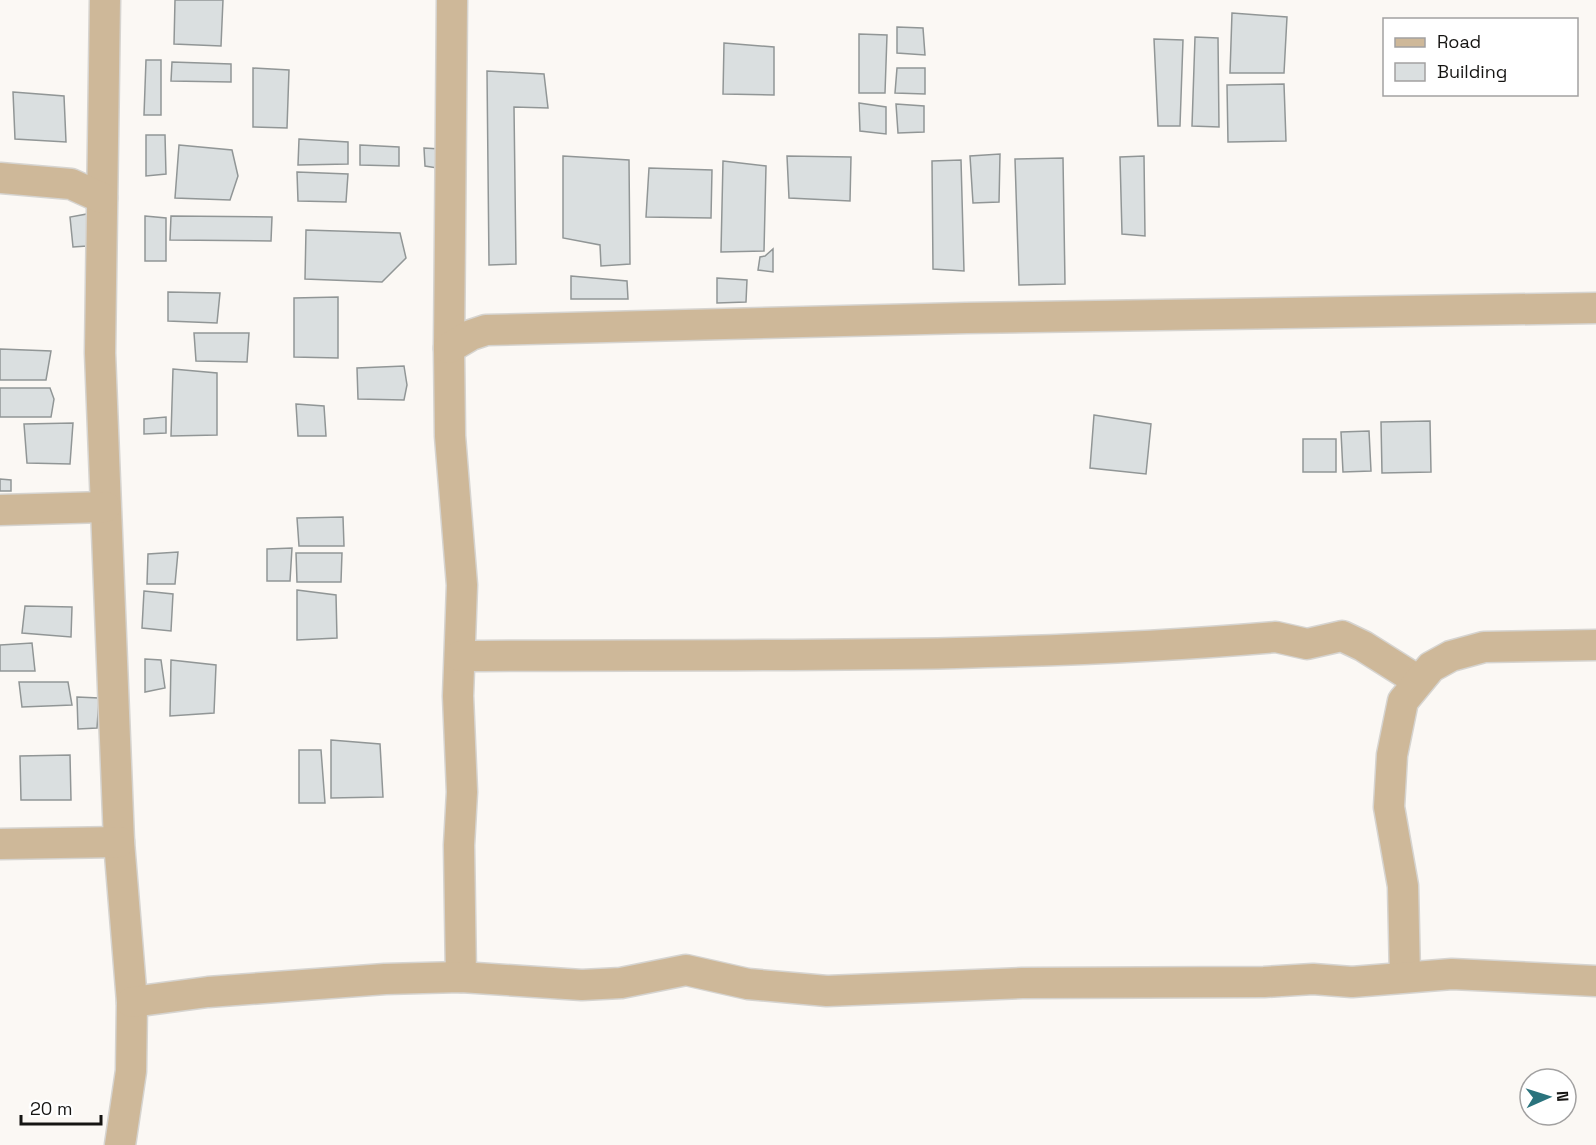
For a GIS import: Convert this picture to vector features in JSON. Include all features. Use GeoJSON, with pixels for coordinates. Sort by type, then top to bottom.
{"type":"FeatureCollection","features":[{"type":"Feature","properties":{"kind":"street"},"geometry":{"type":"LineString","coordinates":[[105,0],[100,353],[120,842],[132,1002],[132,1071],[120,1145]]}},
{"type":"Feature","properties":{"kind":"street"},"geometry":{"type":"LineString","coordinates":[[452,0],[449,348],[450,436],[462,585],[460,656],[461,977]]}},
{"type":"Feature","properties":{"kind":"street"},"geometry":{"type":"LineString","coordinates":[[0,178],[71,184],[102,198]]}},
{"type":"Feature","properties":{"kind":"street"},"geometry":{"type":"LineString","coordinates":[[449,348],[471,335],[486,330],[978,318],[1596,308]]}},
{"type":"Feature","properties":{"kind":"street"},"geometry":{"type":"LineString","coordinates":[[0,510],[105,507]]}},
{"type":"Feature","properties":{"kind":"street"},"geometry":{"type":"LineString","coordinates":[[460,656],[793,656],[1061,650],[1276,637],[1307,644],[1342,636],[1363,646],[1417,680]]}},
{"type":"Feature","properties":{"kind":"street"},"geometry":{"type":"LineString","coordinates":[[1406,977],[1403,886],[1393,834],[1389,782],[1403,701],[1417,680],[1431,667],[1451,656],[1484,647],[1596,645]]}},
{"type":"Feature","properties":{"kind":"street"},"geometry":{"type":"LineString","coordinates":[[0,844],[120,842]]}},
{"type":"Feature","properties":{"kind":"street"},"geometry":{"type":"LineString","coordinates":[[132,1002],[208,992],[313,984],[461,977],[582,985],[621,983],[686,970],[748,984],[837,991],[1022,983],[1264,982],[1313,979],[1352,982],[1452,974],[1596,981]]}},
{"type":"Feature","properties":{"kind":"building"},"geometry":{"type":"Polygon","coordinates":[[[175,0],[223,0],[221,46],[174,44],[175,0]]]}},
{"type":"Feature","properties":{"kind":"building"},"geometry":{"type":"Polygon","coordinates":[[[1232,13],[1287,17],[1284,73],[1230,73],[1232,13]]]}},
{"type":"Feature","properties":{"kind":"building"},"geometry":{"type":"Polygon","coordinates":[[[897,27],[923,28],[925,55],[897,53],[897,27]]]}},
{"type":"Feature","properties":{"kind":"building"},"geometry":{"type":"Polygon","coordinates":[[[859,34],[887,35],[885,93],[859,93],[859,34]]]}},
{"type":"Feature","properties":{"kind":"building"},"geometry":{"type":"Polygon","coordinates":[[[1195,37],[1218,38],[1219,127],[1192,126],[1195,37]]]}},
{"type":"Feature","properties":{"kind":"building"},"geometry":{"type":"Polygon","coordinates":[[[1154,39],[1183,40],[1180,126],[1158,126],[1154,39]]]}},
{"type":"Feature","properties":{"kind":"building"},"geometry":{"type":"Polygon","coordinates":[[[724,43],[774,47],[774,95],[723,94],[724,43]]]}},
{"type":"Feature","properties":{"kind":"building"},"geometry":{"type":"Polygon","coordinates":[[[146,60],[161,60],[161,115],[144,115],[146,60]]]}},
{"type":"Feature","properties":{"kind":"building"},"geometry":{"type":"Polygon","coordinates":[[[172,62],[231,64],[231,82],[171,81],[172,62]]]}},
{"type":"Feature","properties":{"kind":"building"},"geometry":{"type":"Polygon","coordinates":[[[253,68],[289,70],[287,128],[253,127],[253,68]]]}},
{"type":"Feature","properties":{"kind":"building"},"geometry":{"type":"Polygon","coordinates":[[[897,68],[925,68],[925,94],[895,93],[897,68]]]}},
{"type":"Feature","properties":{"kind":"building"},"geometry":{"type":"Polygon","coordinates":[[[487,71],[544,74],[548,108],[514,107],[516,264],[489,265],[487,71]]]}},
{"type":"Feature","properties":{"kind":"building"},"geometry":{"type":"Polygon","coordinates":[[[1284,84],[1286,141],[1228,142],[1227,85],[1284,84]]]}},
{"type":"Feature","properties":{"kind":"building"},"geometry":{"type":"Polygon","coordinates":[[[13,92],[64,96],[66,142],[15,139],[13,92]]]}},
{"type":"Feature","properties":{"kind":"building"},"geometry":{"type":"Polygon","coordinates":[[[859,103],[886,107],[886,134],[860,131],[859,103]]]}},
{"type":"Feature","properties":{"kind":"building"},"geometry":{"type":"Polygon","coordinates":[[[896,104],[924,106],[924,132],[898,133],[896,104]]]}},
{"type":"Feature","properties":{"kind":"building"},"geometry":{"type":"Polygon","coordinates":[[[146,135],[165,135],[166,174],[146,176],[146,135]]]}},
{"type":"Feature","properties":{"kind":"building"},"geometry":{"type":"Polygon","coordinates":[[[299,139],[348,142],[348,164],[298,165],[299,139]]]}},
{"type":"Feature","properties":{"kind":"building"},"geometry":{"type":"Polygon","coordinates":[[[179,145],[232,150],[238,176],[230,200],[175,198],[179,145]]]}},
{"type":"Feature","properties":{"kind":"building"},"geometry":{"type":"Polygon","coordinates":[[[360,145],[399,147],[399,166],[360,165],[360,145]]]}},
{"type":"Feature","properties":{"kind":"building"},"geometry":{"type":"Polygon","coordinates":[[[424,148],[440,149],[437,168],[425,166],[424,148]]]}},
{"type":"Feature","properties":{"kind":"building"},"geometry":{"type":"Polygon","coordinates":[[[1000,154],[999,202],[973,203],[970,156],[1000,154]]]}},
{"type":"Feature","properties":{"kind":"building"},"geometry":{"type":"Polygon","coordinates":[[[563,156],[629,160],[630,264],[601,266],[600,245],[563,238],[563,156]]]}},
{"type":"Feature","properties":{"kind":"building"},"geometry":{"type":"Polygon","coordinates":[[[787,156],[851,157],[850,201],[789,198],[787,156]]]}},
{"type":"Feature","properties":{"kind":"building"},"geometry":{"type":"Polygon","coordinates":[[[1144,156],[1145,236],[1122,234],[1120,157],[1144,156]]]}},
{"type":"Feature","properties":{"kind":"building"},"geometry":{"type":"Polygon","coordinates":[[[1063,158],[1065,284],[1019,285],[1015,159],[1063,158]]]}},
{"type":"Feature","properties":{"kind":"building"},"geometry":{"type":"Polygon","coordinates":[[[961,160],[964,271],[933,269],[932,161],[961,160]]]}},
{"type":"Feature","properties":{"kind":"building"},"geometry":{"type":"Polygon","coordinates":[[[723,161],[766,166],[764,251],[721,252],[723,161]]]}},
{"type":"Feature","properties":{"kind":"building"},"geometry":{"type":"Polygon","coordinates":[[[649,168],[712,170],[711,218],[646,217],[649,168]]]}},
{"type":"Feature","properties":{"kind":"building"},"geometry":{"type":"Polygon","coordinates":[[[297,172],[348,174],[346,202],[298,201],[297,172]]]}},
{"type":"Feature","properties":{"kind":"building"},"geometry":{"type":"Polygon","coordinates":[[[87,214],[87,246],[73,247],[70,217],[87,214]]]}},
{"type":"Feature","properties":{"kind":"building"},"geometry":{"type":"Polygon","coordinates":[[[145,216],[166,218],[166,261],[145,261],[145,216]]]}},
{"type":"Feature","properties":{"kind":"building"},"geometry":{"type":"Polygon","coordinates":[[[171,216],[272,217],[271,241],[170,240],[171,216]]]}},
{"type":"Feature","properties":{"kind":"building"},"geometry":{"type":"Polygon","coordinates":[[[306,230],[400,233],[406,258],[382,282],[305,279],[306,230]]]}},
{"type":"Feature","properties":{"kind":"building"},"geometry":{"type":"Polygon","coordinates":[[[773,249],[773,272],[758,270],[760,257],[773,249]]]}},
{"type":"Feature","properties":{"kind":"building"},"geometry":{"type":"Polygon","coordinates":[[[571,276],[627,281],[628,299],[571,299],[571,276]]]}},
{"type":"Feature","properties":{"kind":"building"},"geometry":{"type":"Polygon","coordinates":[[[717,278],[747,280],[746,302],[717,303],[717,278]]]}},
{"type":"Feature","properties":{"kind":"building"},"geometry":{"type":"Polygon","coordinates":[[[168,292],[220,293],[217,323],[168,321],[168,292]]]}},
{"type":"Feature","properties":{"kind":"building"},"geometry":{"type":"Polygon","coordinates":[[[338,297],[338,358],[294,357],[294,298],[338,297]]]}},
{"type":"Feature","properties":{"kind":"building"},"geometry":{"type":"Polygon","coordinates":[[[194,333],[249,333],[247,362],[196,361],[194,333]]]}},
{"type":"Feature","properties":{"kind":"building"},"geometry":{"type":"Polygon","coordinates":[[[0,349],[51,351],[46,380],[0,380],[0,349]]]}},
{"type":"Feature","properties":{"kind":"building"},"geometry":{"type":"Polygon","coordinates":[[[404,366],[407,385],[404,400],[358,399],[357,368],[404,366]]]}},
{"type":"Feature","properties":{"kind":"building"},"geometry":{"type":"Polygon","coordinates":[[[173,369],[217,373],[217,435],[171,436],[173,369]]]}},
{"type":"Feature","properties":{"kind":"building"},"geometry":{"type":"Polygon","coordinates":[[[0,388],[50,388],[54,399],[51,417],[0,417],[0,388]]]}},
{"type":"Feature","properties":{"kind":"building"},"geometry":{"type":"Polygon","coordinates":[[[296,404],[324,406],[326,436],[298,436],[296,404]]]}},
{"type":"Feature","properties":{"kind":"building"},"geometry":{"type":"Polygon","coordinates":[[[1094,415],[1151,424],[1146,474],[1090,468],[1094,415]]]}},
{"type":"Feature","properties":{"kind":"building"},"geometry":{"type":"Polygon","coordinates":[[[166,417],[166,433],[144,434],[144,419],[166,417]]]}},
{"type":"Feature","properties":{"kind":"building"},"geometry":{"type":"Polygon","coordinates":[[[1430,421],[1431,472],[1382,473],[1381,422],[1430,421]]]}},
{"type":"Feature","properties":{"kind":"building"},"geometry":{"type":"Polygon","coordinates":[[[73,423],[70,464],[27,463],[24,424],[73,423]]]}},
{"type":"Feature","properties":{"kind":"building"},"geometry":{"type":"Polygon","coordinates":[[[1369,431],[1371,471],[1343,472],[1341,432],[1369,431]]]}},
{"type":"Feature","properties":{"kind":"building"},"geometry":{"type":"Polygon","coordinates":[[[1303,439],[1336,439],[1336,472],[1303,472],[1303,439]]]}},
{"type":"Feature","properties":{"kind":"building"},"geometry":{"type":"Polygon","coordinates":[[[0,479],[11,480],[11,491],[0,491],[0,479]]]}},
{"type":"Feature","properties":{"kind":"building"},"geometry":{"type":"Polygon","coordinates":[[[343,517],[344,546],[299,546],[297,518],[343,517]]]}},
{"type":"Feature","properties":{"kind":"building"},"geometry":{"type":"Polygon","coordinates":[[[292,548],[290,581],[267,581],[267,549],[292,548]]]}},
{"type":"Feature","properties":{"kind":"building"},"geometry":{"type":"Polygon","coordinates":[[[178,552],[175,584],[147,584],[148,554],[178,552]]]}},
{"type":"Feature","properties":{"kind":"building"},"geometry":{"type":"Polygon","coordinates":[[[296,553],[342,553],[341,582],[297,582],[296,553]]]}},
{"type":"Feature","properties":{"kind":"building"},"geometry":{"type":"Polygon","coordinates":[[[297,590],[336,595],[337,638],[297,640],[297,590]]]}},
{"type":"Feature","properties":{"kind":"building"},"geometry":{"type":"Polygon","coordinates":[[[144,591],[173,594],[171,631],[142,628],[144,591]]]}},
{"type":"Feature","properties":{"kind":"building"},"geometry":{"type":"Polygon","coordinates":[[[25,606],[72,607],[71,637],[22,633],[25,606]]]}},
{"type":"Feature","properties":{"kind":"building"},"geometry":{"type":"Polygon","coordinates":[[[32,643],[35,671],[0,671],[0,645],[32,643]]]}},
{"type":"Feature","properties":{"kind":"building"},"geometry":{"type":"Polygon","coordinates":[[[145,659],[161,660],[165,688],[145,692],[145,659]]]}},
{"type":"Feature","properties":{"kind":"building"},"geometry":{"type":"Polygon","coordinates":[[[171,660],[216,665],[214,713],[170,716],[171,660]]]}},
{"type":"Feature","properties":{"kind":"building"},"geometry":{"type":"Polygon","coordinates":[[[19,682],[68,682],[72,705],[22,707],[19,682]]]}},
{"type":"Feature","properties":{"kind":"building"},"geometry":{"type":"Polygon","coordinates":[[[77,697],[99,698],[97,728],[78,729],[77,697]]]}},
{"type":"Feature","properties":{"kind":"building"},"geometry":{"type":"Polygon","coordinates":[[[331,740],[380,744],[383,797],[331,798],[331,740]]]}},
{"type":"Feature","properties":{"kind":"building"},"geometry":{"type":"Polygon","coordinates":[[[299,750],[321,750],[325,803],[299,803],[299,750]]]}},
{"type":"Feature","properties":{"kind":"building"},"geometry":{"type":"Polygon","coordinates":[[[70,755],[71,800],[21,800],[20,756],[70,755]]]}}]}
